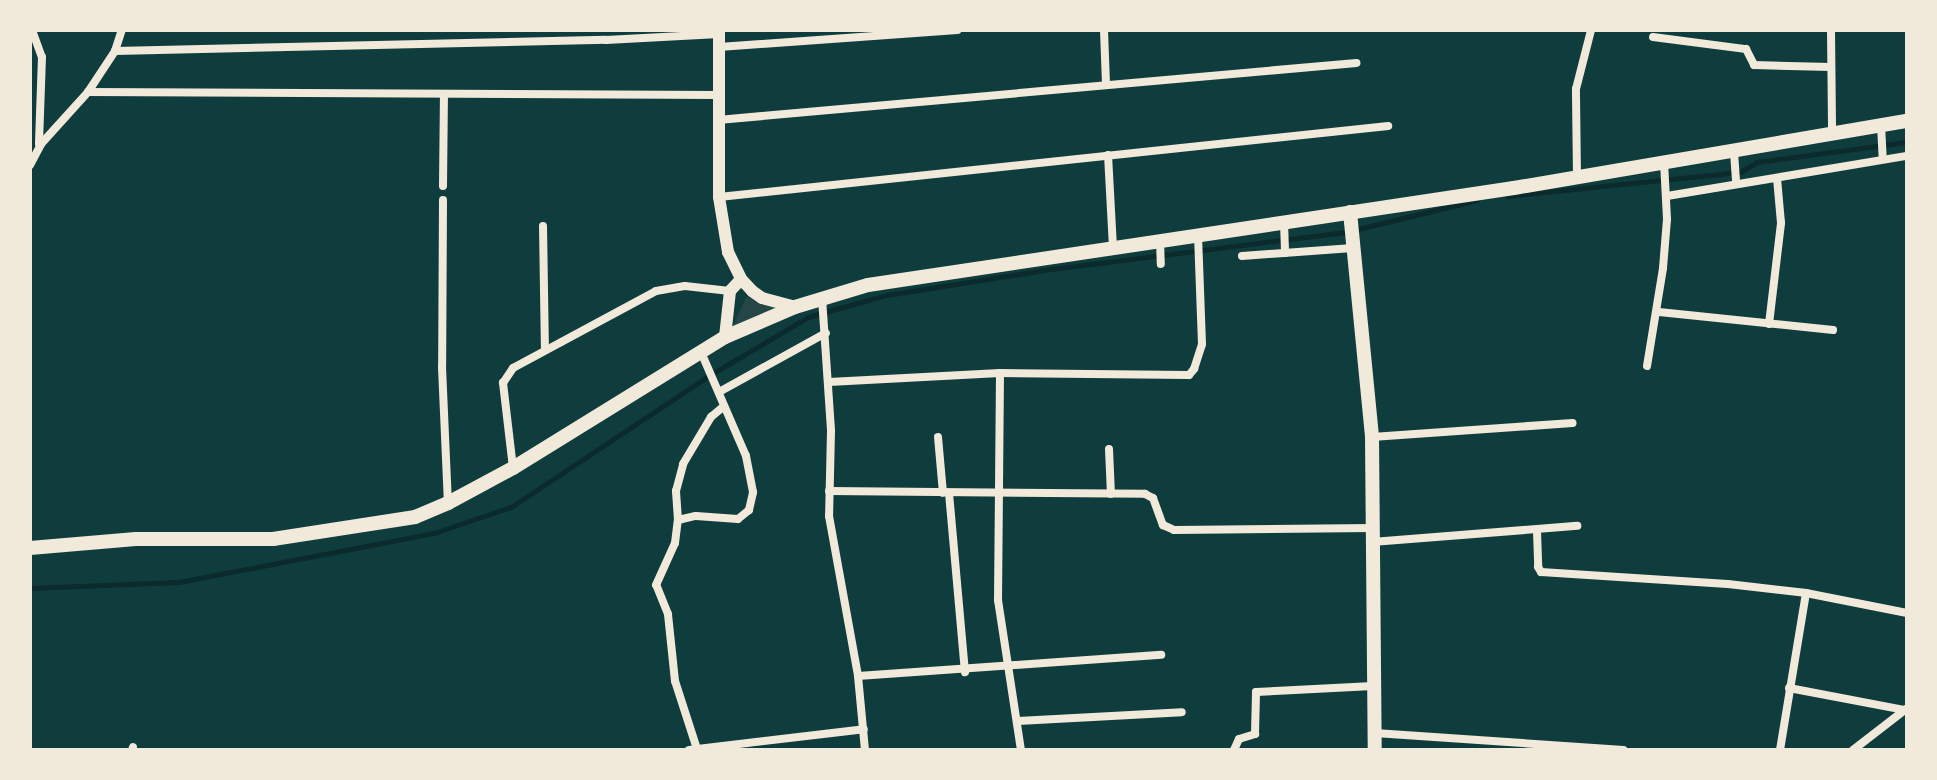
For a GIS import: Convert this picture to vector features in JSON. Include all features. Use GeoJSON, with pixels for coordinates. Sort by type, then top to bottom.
{"type":"FeatureCollection","features":[{"type":"Feature","properties":{"kind":"main road"},"geometry":{"type":"LineString","coordinates":[[30,548],[136,539],[273,539],[415,517],[513,468],[725,337],[795,307],[823,304],[892,280],[1113,247],[1160,244],[1351,219],[1577,177],[1665,168],[1734,156],[1832,133],[1881,131],[1907,121]]}},
{"type":"Feature","properties":{"kind":"main road"},"geometry":{"type":"LineString","coordinates":[[1351,219],[1372,437],[1375,750]]}},
{"type":"Feature","properties":{"kind":"street"},"geometry":{"type":"LineString","coordinates":[[30,165],[41,136],[38,106],[42,57],[32,30]]}},
{"type":"Feature","properties":{"kind":"street"},"geometry":{"type":"LineString","coordinates":[[38,148],[88,92],[115,51],[122,30]]}},
{"type":"Feature","properties":{"kind":"street"},"geometry":{"type":"LineString","coordinates":[[115,51],[957,30]]}},
{"type":"Feature","properties":{"kind":"street"},"geometry":{"type":"LineString","coordinates":[[1104,30],[1106,84]]}},
{"type":"Feature","properties":{"kind":"street"},"geometry":{"type":"LineString","coordinates":[[1577,177],[1576,89],[1591,30]]}},
{"type":"Feature","properties":{"kind":"street"},"geometry":{"type":"LineString","coordinates":[[1831,30],[1832,133]]}},
{"type":"Feature","properties":{"kind":"street"},"geometry":{"type":"LineString","coordinates":[[719,37],[719,197],[728,252],[741,279],[762,298],[795,307]]}},
{"type":"Feature","properties":{"kind":"street"},"geometry":{"type":"LineString","coordinates":[[1653,37],[1745,48],[1754,65],[1831,67]]}},
{"type":"Feature","properties":{"kind":"street"},"geometry":{"type":"LineString","coordinates":[[718,120],[1356,63]]}},
{"type":"Feature","properties":{"kind":"street"},"geometry":{"type":"LineString","coordinates":[[88,92],[719,95]]}},
{"type":"Feature","properties":{"kind":"street"},"geometry":{"type":"LineString","coordinates":[[443,186],[444,96]]}},
{"type":"Feature","properties":{"kind":"street"},"geometry":{"type":"LineString","coordinates":[[719,197],[1388,126]]}},
{"type":"Feature","properties":{"kind":"street"},"geometry":{"type":"LineString","coordinates":[[1881,131],[1883,159]]}},
{"type":"Feature","properties":{"kind":"street"},"geometry":{"type":"LineString","coordinates":[[1108,155],[1113,247]]}},
{"type":"Feature","properties":{"kind":"street"},"geometry":{"type":"LineString","coordinates":[[1734,156],[1736,179]]}},
{"type":"Feature","properties":{"kind":"street"},"geometry":{"type":"LineString","coordinates":[[1667,194],[1907,156]]}},
{"type":"Feature","properties":{"kind":"street"},"geometry":{"type":"LineString","coordinates":[[1647,366],[1659,312],[1667,194],[1665,168]]}},
{"type":"Feature","properties":{"kind":"street"},"geometry":{"type":"LineString","coordinates":[[1769,324],[1781,223],[1777,178]]}},
{"type":"Feature","properties":{"kind":"street"},"geometry":{"type":"LineString","coordinates":[[443,200],[442,367],[448,503]]}},
{"type":"Feature","properties":{"kind":"street"},"geometry":{"type":"LineString","coordinates":[[543,226],[545,350]]}},
{"type":"Feature","properties":{"kind":"street"},"geometry":{"type":"LineString","coordinates":[[1284,227],[1285,249]]}},
{"type":"Feature","properties":{"kind":"street"},"geometry":{"type":"LineString","coordinates":[[829,382],[1000,373],[1192,373],[1202,344],[1198,238]]}},
{"type":"Feature","properties":{"kind":"street"},"geometry":{"type":"LineString","coordinates":[[1160,244],[1161,264]]}},
{"type":"Feature","properties":{"kind":"street"},"geometry":{"type":"LineString","coordinates":[[1242,256],[1285,249],[1353,247]]}},
{"type":"Feature","properties":{"kind":"street"},"geometry":{"type":"LineString","coordinates":[[725,337],[730,291],[741,279]]}},
{"type":"Feature","properties":{"kind":"street"},"geometry":{"type":"LineString","coordinates":[[513,468],[503,383],[513,368],[656,291],[685,286],[730,291]]}},
{"type":"Feature","properties":{"kind":"street"},"geometry":{"type":"LineString","coordinates":[[823,304],[829,382],[829,491],[834,553],[858,676],[865,750]]}},
{"type":"Feature","properties":{"kind":"street"},"geometry":{"type":"LineString","coordinates":[[1659,312],[1833,330]]}},
{"type":"Feature","properties":{"kind":"street"},"geometry":{"type":"LineString","coordinates":[[718,390],[826,331]]}},
{"type":"Feature","properties":{"kind":"street"},"geometry":{"type":"LineString","coordinates":[[678,520],[696,516],[738,519],[749,510],[753,492],[746,456],[701,352]]}},
{"type":"Feature","properties":{"kind":"street"},"geometry":{"type":"LineString","coordinates":[[1000,373],[998,600],[1021,750]]}},
{"type":"Feature","properties":{"kind":"street"},"geometry":{"type":"LineString","coordinates":[[697,749],[675,681],[668,614],[656,585],[675,543],[678,520],[676,491],[683,464],[711,417],[724,406]]}},
{"type":"Feature","properties":{"kind":"street"},"geometry":{"type":"LineString","coordinates":[[1372,437],[1573,423]]}},
{"type":"Feature","properties":{"kind":"street"},"geometry":{"type":"LineString","coordinates":[[938,437],[965,672]]}},
{"type":"Feature","properties":{"kind":"street"},"geometry":{"type":"LineString","coordinates":[[1109,449],[1111,494]]}},
{"type":"Feature","properties":{"kind":"street"},"geometry":{"type":"LineString","coordinates":[[829,491],[1150,495],[1163,525],[1189,532],[1372,535],[1537,531],[1577,526]]}},
{"type":"Feature","properties":{"kind":"street"},"geometry":{"type":"LineString","coordinates":[[1537,531],[1538,567],[1541,572],[1678,578],[1806,593],[1907,613]]}},
{"type":"Feature","properties":{"kind":"street"},"geometry":{"type":"LineString","coordinates":[[1780,750],[1806,593]]}},
{"type":"Feature","properties":{"kind":"street"},"geometry":{"type":"LineString","coordinates":[[858,676],[965,672],[1161,655]]}},
{"type":"Feature","properties":{"kind":"street"},"geometry":{"type":"LineString","coordinates":[[1234,750],[1239,739],[1255,734],[1256,692],[1373,686]]}},
{"type":"Feature","properties":{"kind":"street"},"geometry":{"type":"LineString","coordinates":[[1789,688],[1905,709]]}},
{"type":"Feature","properties":{"kind":"street"},"geometry":{"type":"LineString","coordinates":[[1853,750],[1905,709]]}},
{"type":"Feature","properties":{"kind":"street"},"geometry":{"type":"LineString","coordinates":[[1018,721],[1182,712]]}},
{"type":"Feature","properties":{"kind":"street"},"geometry":{"type":"LineString","coordinates":[[689,750],[864,729]]}},
{"type":"Feature","properties":{"kind":"street"},"geometry":{"type":"LineString","coordinates":[[1374,733],[1623,750]]}},
{"type":"Feature","properties":{"kind":"shaded area"},"geometry":{"type":"Polygon","coordinates":[[[746,297],[778,305],[762,327],[731,331],[746,297]]]}},
{"type":"Feature","properties":{"kind":"waterway"},"geometry":{"type":"LineString","coordinates":[[1507,196],[1740,172],[1757,162],[1907,142]]}},
{"type":"Feature","properties":{"kind":"waterway"},"geometry":{"type":"LineString","coordinates":[[30,588],[179,582],[434,533],[511,507],[705,378],[808,317],[887,295],[1052,269],[1346,232],[1477,200]]}}]}
